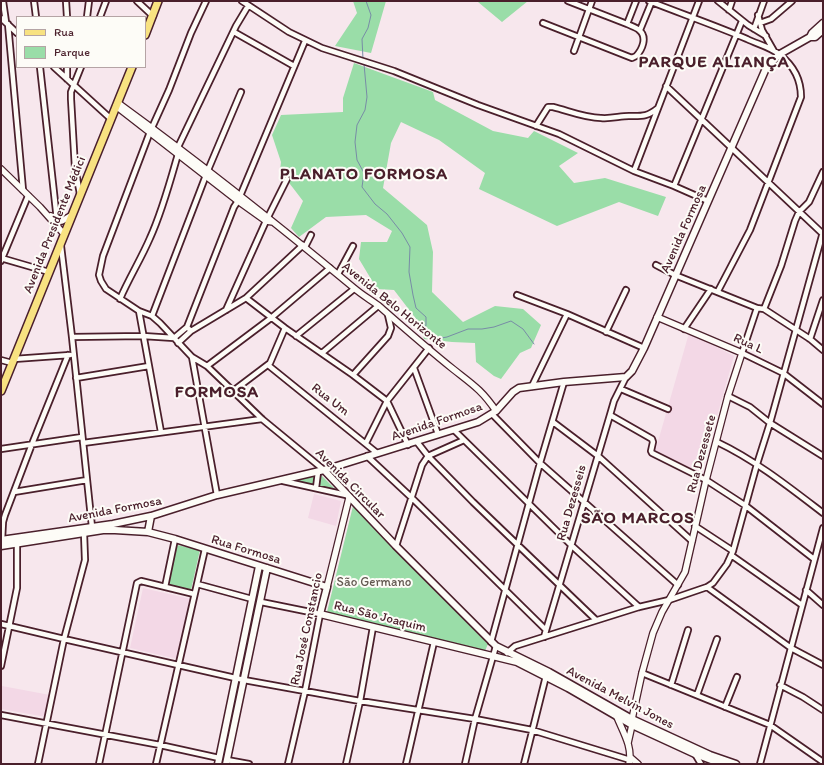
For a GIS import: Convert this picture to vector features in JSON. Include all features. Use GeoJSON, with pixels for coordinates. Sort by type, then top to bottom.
{"type":"FeatureCollection","features":[{"type":"Feature","properties":{"kind":"main road"},"geometry":{"type":"LineString","coordinates":[[146,32],[158,1]]}},
{"type":"Feature","properties":{"kind":"main road"},"geometry":{"type":"LineString","coordinates":[[810,37],[812,33],[823,23]]}},
{"type":"Feature","properties":{"kind":"main road"},"geometry":{"type":"LineString","coordinates":[[731,148],[768,63],[777,53],[810,37],[815,37],[823,30]]}},
{"type":"Feature","properties":{"kind":"main road","name":"Avenida Presidente Médici"},"geometry":{"type":"LineString","coordinates":[[1,391],[132,68]]}},
{"type":"Feature","properties":{"kind":"main road","name":"Avenida Formosa"},"geometry":{"type":"LineString","coordinates":[[1,542],[84,533],[114,527],[217,495],[321,471],[478,422],[494,413],[519,388],[564,382],[626,377],[632,371],[644,348],[731,148]]}},
{"type":"Feature","properties":{"kind":"main road","name":"Avenida Circular"},"geometry":{"type":"LineString","coordinates":[[321,471],[348,496],[494,644]]}},
{"type":"Feature","properties":{"kind":"main road"},"geometry":{"type":"LineString","coordinates":[[148,532],[151,516]]}},
{"type":"Feature","properties":{"kind":"main road","name":"Avenida Formosa"},"geometry":{"type":"LineString","coordinates":[[58,535],[92,526],[114,527],[159,534]]}},
{"type":"Feature","properties":{"kind":"main road","name":"Rua Formosa"},"geometry":{"type":"LineString","coordinates":[[159,534],[326,587]]}},
{"type":"Feature","properties":{"kind":"main road","name":"Avenida Formosa"},"geometry":{"type":"LineString","coordinates":[[1,542],[17,544],[29,539]]}},
{"type":"Feature","properties":{"kind":"main road"},"geometry":{"type":"LineString","coordinates":[[219,761],[259,566]]}},
{"type":"Feature","properties":{"kind":"main road"},"geometry":{"type":"LineString","coordinates":[[226,762],[267,568]]}},
{"type":"Feature","properties":{"kind":"main road","name":"Rua José Constancio"},"geometry":{"type":"LineString","coordinates":[[320,614],[326,587]]}},
{"type":"Feature","properties":{"kind":"main road","name":"Rua São Joaquim"},"geometry":{"type":"LineString","coordinates":[[320,614],[493,656]]}},
{"type":"Feature","properties":{"kind":"main road","name":"Avenida Melvin Jones"},"geometry":{"type":"LineString","coordinates":[[494,644],[507,653],[549,672],[632,722],[695,754],[722,764]]}},
{"type":"Feature","properties":{"kind":"main road","name":"Avenida Melvin Jones"},"geometry":{"type":"LineString","coordinates":[[493,656],[517,662],[546,676],[617,717],[736,764]]}},
{"type":"Feature","properties":{"kind":"street"},"geometry":{"type":"LineString","coordinates":[[3,1],[7,23],[23,190]]}},
{"type":"Feature","properties":{"kind":"street"},"geometry":{"type":"LineString","coordinates":[[34,1],[36,16]]}},
{"type":"Feature","properties":{"kind":"street"},"geometry":{"type":"LineString","coordinates":[[66,1],[67,16]]}},
{"type":"Feature","properties":{"kind":"street"},"geometry":{"type":"LineString","coordinates":[[87,16],[90,1]]}},
{"type":"Feature","properties":{"kind":"street"},"geometry":{"type":"LineString","coordinates":[[100,16],[106,1]]}},
{"type":"Feature","properties":{"kind":"street"},"geometry":{"type":"LineString","coordinates":[[137,1],[152,16]]}},
{"type":"Feature","properties":{"kind":"street"},"geometry":{"type":"LineString","coordinates":[[206,1],[191,33],[169,90],[151,130],[100,263],[99,275],[103,286],[139,311],[152,316],[207,173],[241,92]]}},
{"type":"Feature","properties":{"kind":"street"},"geometry":{"type":"LineString","coordinates":[[242,1],[305,41],[322,48],[394,71],[478,105],[559,134],[634,172],[674,186],[708,201]]}},
{"type":"Feature","properties":{"kind":"street"},"geometry":{"type":"LineString","coordinates":[[543,23],[632,58],[636,56],[642,46],[644,36],[640,30],[568,1]]}},
{"type":"Feature","properties":{"kind":"street"},"geometry":{"type":"LineString","coordinates":[[574,51],[592,1]]}},
{"type":"Feature","properties":{"kind":"street"},"geometry":{"type":"LineString","coordinates":[[628,24],[636,1]]}},
{"type":"Feature","properties":{"kind":"street"},"geometry":{"type":"LineString","coordinates":[[640,30],[651,1],[693,17],[777,53]]}},
{"type":"Feature","properties":{"kind":"street"},"geometry":{"type":"LineString","coordinates":[[634,172],[699,1]]}},
{"type":"Feature","properties":{"kind":"street"},"geometry":{"type":"LineString","coordinates":[[718,1],[742,21],[766,36]]}},
{"type":"Feature","properties":{"kind":"street"},"geometry":{"type":"LineString","coordinates":[[729,10],[732,1]]}},
{"type":"Feature","properties":{"kind":"street"},"geometry":{"type":"LineString","coordinates":[[754,28],[764,1]]}},
{"type":"Feature","properties":{"kind":"street"},"geometry":{"type":"LineString","coordinates":[[760,23],[771,19],[792,1]]}},
{"type":"Feature","properties":{"kind":"street"},"geometry":{"type":"LineString","coordinates":[[178,147],[236,26],[248,6]]}},
{"type":"Feature","properties":{"kind":"street"},"geometry":{"type":"LineString","coordinates":[[718,291],[743,246],[769,183],[801,97],[800,86],[796,74],[777,53],[766,36],[758,15]]}},
{"type":"Feature","properties":{"kind":"street"},"geometry":{"type":"LineString","coordinates":[[1,18],[16,32]]}},
{"type":"Feature","properties":{"kind":"street"},"geometry":{"type":"LineString","coordinates":[[674,186],[700,119],[742,21]]}},
{"type":"Feature","properties":{"kind":"street"},"geometry":{"type":"LineString","coordinates":[[234,32],[294,66]]}},
{"type":"Feature","properties":{"kind":"street"},"geometry":{"type":"LineString","coordinates":[[72,337],[143,336],[174,338],[187,327],[219,243],[234,207],[240,198],[305,41]]}},
{"type":"Feature","properties":{"kind":"street"},"geometry":{"type":"LineString","coordinates":[[40,68],[57,220]]}},
{"type":"Feature","properties":{"kind":"street"},"geometry":{"type":"LineString","coordinates":[[55,68],[111,119]]}},
{"type":"Feature","properties":{"kind":"street"},"geometry":{"type":"LineString","coordinates":[[67,68],[67,79]]}},
{"type":"Feature","properties":{"kind":"street"},"geometry":{"type":"LineString","coordinates":[[80,195],[76,168],[71,92],[81,68]]}},
{"type":"Feature","properties":{"kind":"street"},"geometry":{"type":"LineString","coordinates":[[507,653],[515,646],[639,607],[669,600],[707,587],[723,570],[732,553],[796,331],[823,234],[666,86]]}},
{"type":"Feature","properties":{"kind":"street","name":"Avenida Belo Horizonte"},"geometry":{"type":"LineString","coordinates":[[117,104],[151,130],[178,154],[207,173],[273,222],[338,274],[354,289],[378,306],[481,391],[494,413]]}},
{"type":"Feature","properties":{"kind":"street"},"geometry":{"type":"LineString","coordinates":[[536,126],[548,107],[590,117],[601,118],[647,115],[659,106]]}},
{"type":"Feature","properties":{"kind":"street","name":"Avenida Belo Horizonte"},"geometry":{"type":"LineString","coordinates":[[151,130],[178,147],[207,173]]}},
{"type":"Feature","properties":{"kind":"street"},"geometry":{"type":"LineString","coordinates":[[120,299],[150,238],[166,196],[178,154]]}},
{"type":"Feature","properties":{"kind":"street"},"geometry":{"type":"LineString","coordinates":[[1,169],[64,234]]}},
{"type":"Feature","properties":{"kind":"street"},"geometry":{"type":"LineString","coordinates":[[764,309],[781,266],[791,230],[799,212],[809,202],[823,172]]}},
{"type":"Feature","properties":{"kind":"street"},"geometry":{"type":"LineString","coordinates":[[226,310],[267,219],[287,179]]}},
{"type":"Feature","properties":{"kind":"street"},"geometry":{"type":"LineString","coordinates":[[28,196],[1,259],[49,272]]}},
{"type":"Feature","properties":{"kind":"street"},"geometry":{"type":"LineString","coordinates":[[40,208],[57,220],[62,221],[72,215]]}},
{"type":"Feature","properties":{"kind":"street"},"geometry":{"type":"LineString","coordinates":[[178,343],[191,331],[246,298],[304,246],[311,235]]}},
{"type":"Feature","properties":{"kind":"street"},"geometry":{"type":"LineString","coordinates":[[60,243],[72,337],[71,355],[76,378],[92,526]]}},
{"type":"Feature","properties":{"kind":"street"},"geometry":{"type":"LineString","coordinates":[[338,274],[353,246]]}},
{"type":"Feature","properties":{"kind":"street"},"geometry":{"type":"LineString","coordinates":[[656,265],[757,308],[764,309],[810,339],[823,350]]}},
{"type":"Feature","properties":{"kind":"street"},"geometry":{"type":"LineString","coordinates":[[207,366],[271,318],[330,268]]}},
{"type":"Feature","properties":{"kind":"street"},"geometry":{"type":"LineString","coordinates":[[296,336],[354,289]]}},
{"type":"Feature","properties":{"kind":"street"},"geometry":{"type":"LineString","coordinates":[[684,329],[711,289]]}},
{"type":"Feature","properties":{"kind":"street"},"geometry":{"type":"LineString","coordinates":[[606,332],[626,290]]}},
{"type":"Feature","properties":{"kind":"street"},"geometry":{"type":"LineString","coordinates":[[517,295],[567,314],[644,348]]}},
{"type":"Feature","properties":{"kind":"street"},"geometry":{"type":"LineString","coordinates":[[246,298],[296,336],[353,375],[387,402],[408,445]]}},
{"type":"Feature","properties":{"kind":"street"},"geometry":{"type":"LineString","coordinates":[[810,339],[823,300]]}},
{"type":"Feature","properties":{"kind":"street"},"geometry":{"type":"LineString","coordinates":[[322,353],[378,306]]}},
{"type":"Feature","properties":{"kind":"street","name":"Rua Dezessete"},"geometry":{"type":"LineString","coordinates":[[628,744],[642,673],[653,633],[658,619],[685,572],[706,480],[728,396],[757,308]]}},
{"type":"Feature","properties":{"kind":"street"},"geometry":{"type":"LineString","coordinates":[[139,311],[161,432]]}},
{"type":"Feature","properties":{"kind":"street"},"geometry":{"type":"LineString","coordinates":[[532,386],[567,314]]}},
{"type":"Feature","properties":{"kind":"street"},"geometry":{"type":"LineString","coordinates":[[353,375],[388,336],[391,328],[388,315]]}},
{"type":"Feature","properties":{"kind":"street","name":"Avenida Circular"},"geometry":{"type":"LineString","coordinates":[[152,316],[192,357],[207,366],[262,419],[321,471]]}},
{"type":"Feature","properties":{"kind":"street","name":"Rua L"},"geometry":{"type":"LineString","coordinates":[[657,317],[742,353],[783,374],[823,404]]}},
{"type":"Feature","properties":{"kind":"street"},"geometry":{"type":"LineString","coordinates":[[187,327],[191,331]]}},
{"type":"Feature","properties":{"kind":"street"},"geometry":{"type":"LineString","coordinates":[[233,391],[268,366],[285,328]]}},
{"type":"Feature","properties":{"kind":"street"},"geometry":{"type":"LineString","coordinates":[[366,443],[387,402],[428,348]]}},
{"type":"Feature","properties":{"kind":"street"},"geometry":{"type":"LineString","coordinates":[[1,360],[13,361],[71,355]]}},
{"type":"Feature","properties":{"kind":"street"},"geometry":{"type":"LineString","coordinates":[[1,542],[3,522],[14,492],[32,444],[71,355]]}},
{"type":"Feature","properties":{"kind":"street"},"geometry":{"type":"LineString","coordinates":[[192,357],[217,495]]}},
{"type":"Feature","properties":{"kind":"street"},"geometry":{"type":"LineString","coordinates":[[76,378],[149,366]]}},
{"type":"Feature","properties":{"kind":"street","name":"Rua Um"},"geometry":{"type":"LineString","coordinates":[[268,366],[377,453]]}},
{"type":"Feature","properties":{"kind":"street"},"geometry":{"type":"LineString","coordinates":[[414,368],[438,434]]}},
{"type":"Feature","properties":{"kind":"street","name":"Rua Dezesseis"},"geometry":{"type":"LineString","coordinates":[[544,637],[614,401],[626,377]]}},
{"type":"Feature","properties":{"kind":"street"},"geometry":{"type":"LineString","coordinates":[[465,764],[475,719],[493,656],[494,644],[506,590],[540,463],[564,382]]}},
{"type":"Feature","properties":{"kind":"street"},"geometry":{"type":"LineString","coordinates":[[620,389],[668,409]]}},
{"type":"Feature","properties":{"kind":"street"},"geometry":{"type":"LineString","coordinates":[[728,396],[750,407],[770,423],[823,456]]}},
{"type":"Feature","properties":{"kind":"street"},"geometry":{"type":"LineString","coordinates":[[494,413],[540,463],[678,585]]}},
{"type":"Feature","properties":{"kind":"street"},"geometry":{"type":"LineString","coordinates":[[610,415],[652,439],[653,442],[650,451],[652,453],[706,480],[746,506],[814,559]]}},
{"type":"Feature","properties":{"kind":"street"},"geometry":{"type":"LineString","coordinates":[[83,443],[262,419]]}},
{"type":"Feature","properties":{"kind":"street"},"geometry":{"type":"LineString","coordinates":[[553,422],[598,456],[692,541]]}},
{"type":"Feature","properties":{"kind":"street"},"geometry":{"type":"LineString","coordinates":[[454,430],[571,545],[639,607]]}},
{"type":"Feature","properties":{"kind":"street"},"geometry":{"type":"LineString","coordinates":[[1,449],[82,437]]}},
{"type":"Feature","properties":{"kind":"street"},"geometry":{"type":"LineString","coordinates":[[396,546],[422,465],[428,456],[464,440]]}},
{"type":"Feature","properties":{"kind":"street"},"geometry":{"type":"LineString","coordinates":[[417,442],[428,456],[518,546],[596,620]]}},
{"type":"Feature","properties":{"kind":"street"},"geometry":{"type":"LineString","coordinates":[[717,442],[757,464],[823,512]]}},
{"type":"Feature","properties":{"kind":"street"},"geometry":{"type":"LineString","coordinates":[[367,456],[412,498],[546,630]]}},
{"type":"Feature","properties":{"kind":"street"},"geometry":{"type":"LineString","coordinates":[[316,488],[321,471]]}},
{"type":"Feature","properties":{"kind":"street"},"geometry":{"type":"LineString","coordinates":[[14,492],[87,480]]}},
{"type":"Feature","properties":{"kind":"street"},"geometry":{"type":"LineString","coordinates":[[282,480],[348,496]]}},
{"type":"Feature","properties":{"kind":"street","name":"Rua José Constancio"},"geometry":{"type":"LineString","coordinates":[[326,587],[348,496]]}},
{"type":"Feature","properties":{"kind":"street"},"geometry":{"type":"LineString","coordinates":[[695,526],[802,605]]}},
{"type":"Feature","properties":{"kind":"street"},"geometry":{"type":"LineString","coordinates":[[760,764],[823,528]]}},
{"type":"Feature","properties":{"kind":"street"},"geometry":{"type":"LineString","coordinates":[[38,764],[64,640],[85,560],[84,533]]}},
{"type":"Feature","properties":{"kind":"street"},"geometry":{"type":"LineString","coordinates":[[165,587],[175,539]]}},
{"type":"Feature","properties":{"kind":"street"},"geometry":{"type":"LineString","coordinates":[[1,666],[17,588],[17,544]]}},
{"type":"Feature","properties":{"kind":"street"},"geometry":{"type":"LineString","coordinates":[[818,544],[823,548]]}},
{"type":"Feature","properties":{"kind":"street"},"geometry":{"type":"LineString","coordinates":[[156,764],[205,549]]}},
{"type":"Feature","properties":{"kind":"street"},"geometry":{"type":"LineString","coordinates":[[99,764],[138,582],[194,594]]}},
{"type":"Feature","properties":{"kind":"street"},"geometry":{"type":"LineString","coordinates":[[197,584],[252,599]]}},
{"type":"Feature","properties":{"kind":"street"},"geometry":{"type":"LineString","coordinates":[[707,587],[790,648],[823,665]]}},
{"type":"Feature","properties":{"kind":"street"},"geometry":{"type":"LineString","coordinates":[[806,590],[823,604]]}},
{"type":"Feature","properties":{"kind":"street","name":"Rua São Joaquim"},"geometry":{"type":"LineString","coordinates":[[261,602],[320,614]]}},
{"type":"Feature","properties":{"kind":"street","name":"Rua José Constancio"},"geometry":{"type":"LineString","coordinates":[[288,764],[305,691],[320,614]]}},
{"type":"Feature","properties":{"kind":"street"},"geometry":{"type":"LineString","coordinates":[[1,624],[64,640],[244,680],[532,730],[630,760],[638,764]]}},
{"type":"Feature","properties":{"kind":"street"},"geometry":{"type":"LineString","coordinates":[[346,764],[360,701],[373,627]]}},
{"type":"Feature","properties":{"kind":"street"},"geometry":{"type":"LineString","coordinates":[[671,685],[688,630]]}},
{"type":"Feature","properties":{"kind":"street"},"geometry":{"type":"LineString","coordinates":[[697,696],[717,639]]}},
{"type":"Feature","properties":{"kind":"street"},"geometry":{"type":"LineString","coordinates":[[406,764],[434,642]]}},
{"type":"Feature","properties":{"kind":"street"},"geometry":{"type":"LineString","coordinates":[[642,673],[770,725],[823,762]]}},
{"type":"Feature","properties":{"kind":"street"},"geometry":{"type":"LineString","coordinates":[[524,764],[546,676]]}},
{"type":"Feature","properties":{"kind":"street"},"geometry":{"type":"LineString","coordinates":[[725,707],[737,677]]}},
{"type":"Feature","properties":{"kind":"street"},"geometry":{"type":"LineString","coordinates":[[780,686],[803,697],[823,710]]}},
{"type":"Feature","properties":{"kind":"street"},"geometry":{"type":"LineString","coordinates":[[1,715],[160,745],[219,761]]}},
{"type":"Feature","properties":{"kind":"street","name":"Rua Dezessete"},"geometry":{"type":"LineString","coordinates":[[617,717],[628,744],[630,760]]}},
{"type":"Feature","properties":{"kind":"street"},"geometry":{"type":"LineString","coordinates":[[695,754],[701,764]]}},
{"type":"Feature","properties":{"kind":"street"},"geometry":{"type":"LineString","coordinates":[[226,762],[249,764]]}},
{"type":"Feature","properties":{"kind":"shaded area"},"geometry":{"type":"Polygon","coordinates":[[[689,333],[734,356],[701,473],[655,452],[689,333]]]}},
{"type":"Feature","properties":{"kind":"shaded area"},"geometry":{"type":"Polygon","coordinates":[[[314,494],[341,501],[336,526],[308,518],[314,494]]]}},
{"type":"Feature","properties":{"kind":"shaded area"},"geometry":{"type":"Polygon","coordinates":[[[143,588],[191,599],[177,659],[130,648],[143,588]]]}},
{"type":"Feature","properties":{"kind":"shaded area"},"geometry":{"type":"Polygon","coordinates":[[[2,686],[50,695],[46,717],[1,709],[2,686]]]}},
{"type":"Feature","properties":{"kind":"green space"},"geometry":{"type":"Polygon","coordinates":[[[353,1],[386,1],[371,53],[335,46],[357,13],[353,1]]]}},
{"type":"Feature","properties":{"kind":"green space"},"geometry":{"type":"Polygon","coordinates":[[[471,1],[528,1],[502,22],[478,2],[471,1]]]}},
{"type":"Feature","properties":{"kind":"green space"},"geometry":{"type":"Polygon","coordinates":[[[354,63],[433,92],[435,100],[493,131],[528,138],[534,131],[578,153],[559,166],[574,183],[605,178],[666,197],[658,216],[619,202],[557,226],[479,189],[485,173],[439,140],[401,122],[391,143],[383,188],[427,225],[433,252],[432,292],[463,322],[495,306],[523,309],[541,325],[531,348],[520,353],[501,379],[494,376],[476,362],[475,343],[424,339],[420,324],[394,290],[377,289],[359,259],[361,242],[387,242],[392,231],[366,215],[326,217],[299,237],[291,228],[303,201],[280,171],[281,162],[272,135],[281,115],[343,112],[343,98],[354,63]]]}},
{"type":"Feature","properties":{"kind":"green space"},"geometry":{"type":"Polygon","coordinates":[[[320,474],[336,490],[296,481],[320,474]]]}},
{"type":"Feature","properties":{"kind":"green space","name":"São Germano"},"geometry":{"type":"Polygon","coordinates":[[[353,506],[488,644],[485,651],[327,612],[353,506]]]}},
{"type":"Feature","properties":{"kind":"green space"},"geometry":{"type":"Polygon","coordinates":[[[177,545],[200,550],[191,590],[167,584],[177,545]]]}},
{"type":"Feature","properties":{"kind":"waterway"},"geometry":{"type":"LineString","coordinates":[[363,59],[362,39],[368,28],[371,15],[366,1]]}},
{"type":"Feature","properties":{"kind":"waterway"},"geometry":{"type":"LineString","coordinates":[[364,64],[367,97],[365,110],[357,125],[355,142],[357,160],[364,173],[362,187],[375,204],[387,214],[402,233],[410,247],[409,272],[413,295],[416,308],[426,317],[426,325],[423,333],[429,338],[436,339],[447,337],[468,329],[494,327],[511,321],[523,329],[534,344]]}},
{"type":"Feature","properties":{"kind":"district","name":"PARQUE ALIANÇA"},"geometry":{"type":"Point","coordinates":[714,63]}},
{"type":"Feature","properties":{"kind":"district","name":"PLANATO FORMOSA"},"geometry":{"type":"Point","coordinates":[364,175]}},
{"type":"Feature","properties":{"kind":"district","name":"FORMOSA"},"geometry":{"type":"Point","coordinates":[217,393]}},
{"type":"Feature","properties":{"kind":"district","name":"SÃO MARCOS"},"geometry":{"type":"Point","coordinates":[638,519]}}]}
